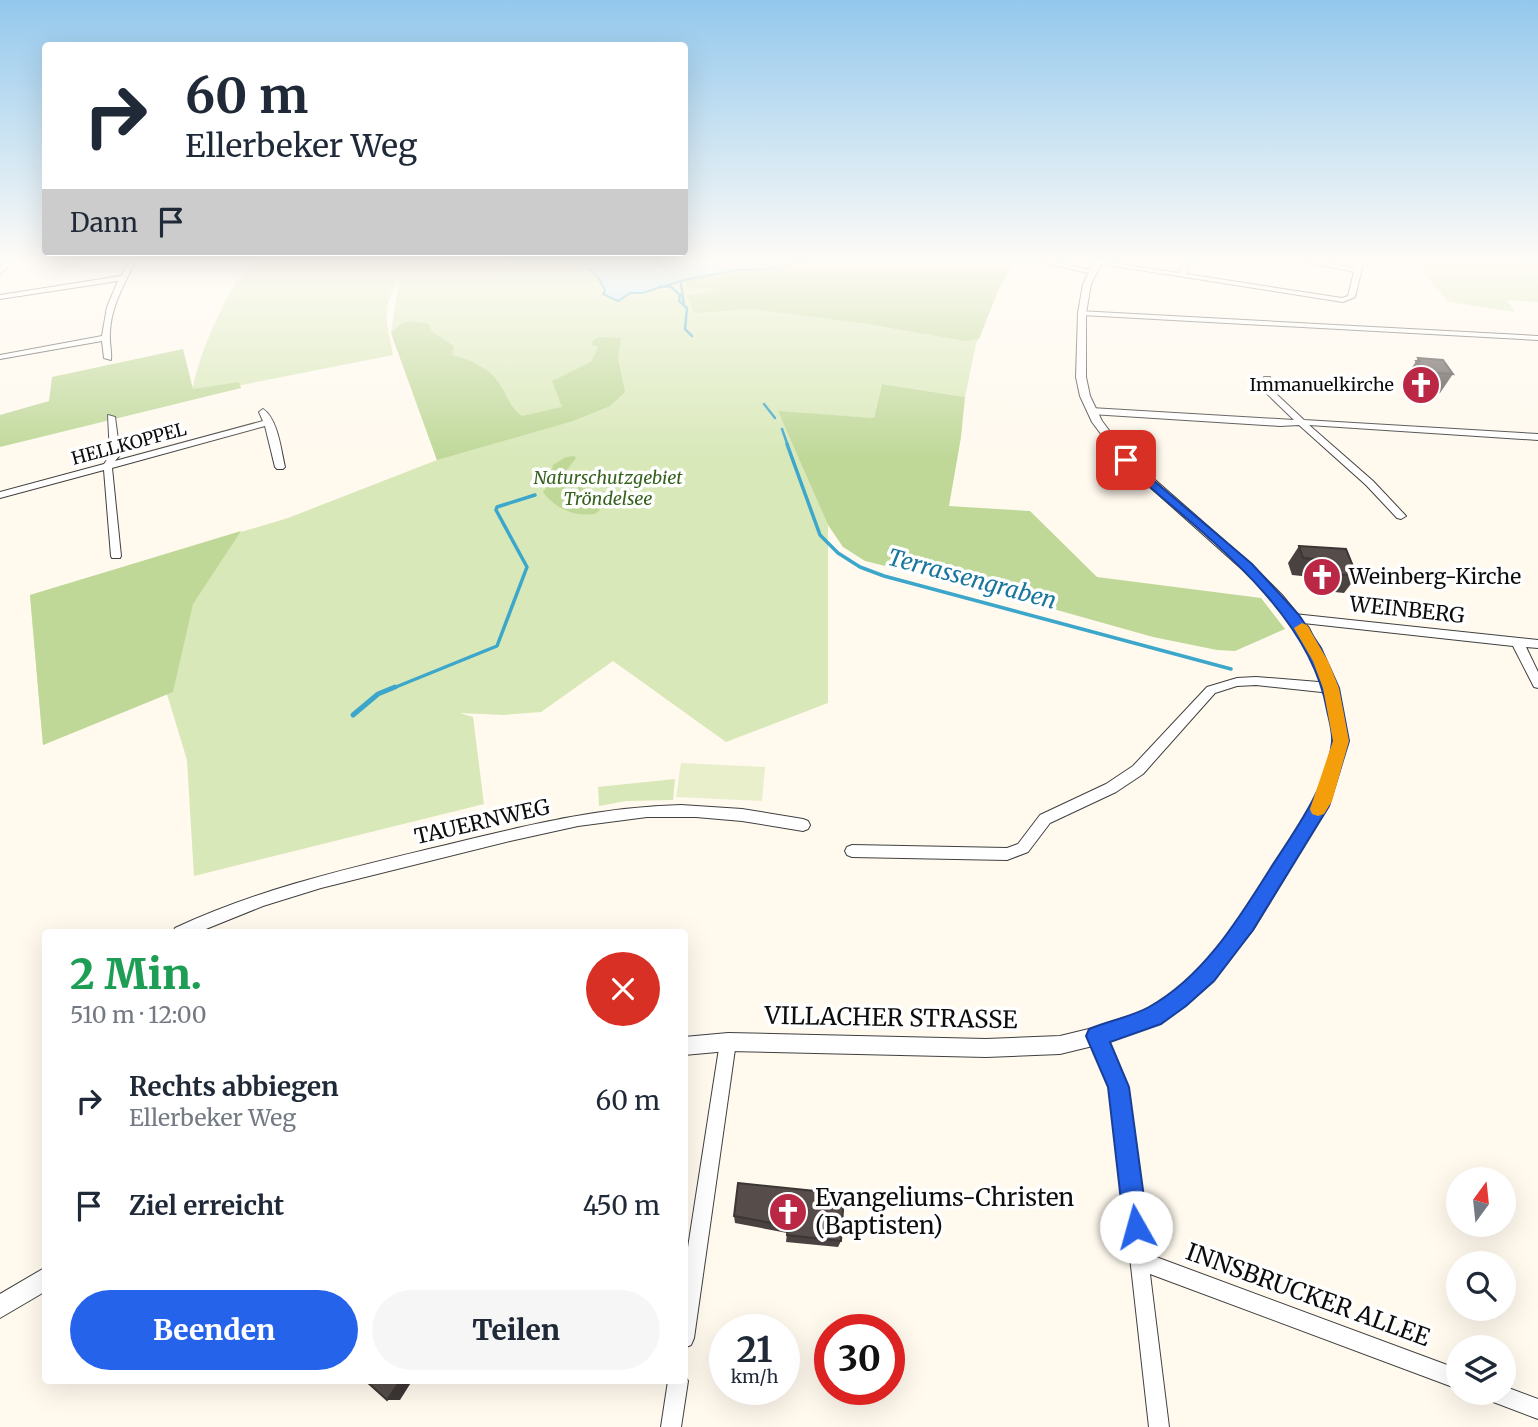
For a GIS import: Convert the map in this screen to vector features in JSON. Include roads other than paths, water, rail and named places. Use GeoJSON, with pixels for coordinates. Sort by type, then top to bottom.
{"type":"FeatureCollection","features":[{"type":"Feature","properties":{"kind":"street"},"geometry":{"type":"LineString","coordinates":[[105,327],[103,338],[108,358]]}},
{"type":"Feature","properties":{"kind":"street","name":"VILLACHER STRASSE"},"geometry":{"type":"LineString","coordinates":[[688,1046],[727,1042],[986,1048],[1060,1045],[1097,1036],[1154,1016],[1179,999],[1207,974],[1247,924],[1323,801],[1341,741],[1331,688],[1314,648],[1294,618],[1247,567],[1126,460],[1113,445],[1091,411],[1081,377],[1082,327]]}},
{"type":"Feature","properties":{"kind":"street"},"geometry":{"type":"LineString","coordinates":[[1330,327],[1538,338]]}},
{"type":"Feature","properties":{"kind":"street"},"geometry":{"type":"LineString","coordinates":[[0,357],[103,338]]}},
{"type":"Feature","properties":{"kind":"street"},"geometry":{"type":"LineString","coordinates":[[1267,379],[1267,390],[1300,423],[1379,490],[1401,516]]}},
{"type":"Feature","properties":{"kind":"street"},"geometry":{"type":"LineString","coordinates":[[1091,411],[1318,422],[1538,437]]}},
{"type":"Feature","properties":{"kind":"street"},"geometry":{"type":"LineString","coordinates":[[263,412],[271,430],[280,467]]}},
{"type":"Feature","properties":{"kind":"street"},"geometry":{"type":"LineString","coordinates":[[111,417],[116,455],[107,466],[116,556]]}},
{"type":"Feature","properties":{"kind":"street","name":"HELLKOPPEL"},"geometry":{"type":"LineString","coordinates":[[0,495],[266,423]]}},
{"type":"Feature","properties":{"kind":"street","name":"WEINBERG"},"geometry":{"type":"LineString","coordinates":[[1294,618],[1538,644]]}},
{"type":"Feature","properties":{"kind":"street"},"geometry":{"type":"LineString","coordinates":[[1517,641],[1538,684]]}},
{"type":"Feature","properties":{"kind":"street"},"geometry":{"type":"LineString","coordinates":[[852,851],[1007,854],[1023,848],[1051,815],[1111,788],[1138,771],[1211,690],[1237,682],[1256,681],[1331,688]]}},
{"type":"Feature","properties":{"kind":"street","name":"TAUERNWEG"},"geometry":{"type":"LineString","coordinates":[[188,929],[310,885],[587,818],[679,811],[745,814],[803,824]]}},
{"type":"Feature","properties":{"kind":"street"},"geometry":{"type":"LineString","coordinates":[[1097,1036],[1119,1087],[1159,1427]]}},
{"type":"Feature","properties":{"kind":"street"},"geometry":{"type":"LineString","coordinates":[[688,1310],[727,1042]]}},
{"type":"Feature","properties":{"kind":"street","name":"INNSBRUCKER ALLEE"},"geometry":{"type":"LineString","coordinates":[[1141,1261],[1446,1375]]}},
{"type":"Feature","properties":{"kind":"street"},"geometry":{"type":"LineString","coordinates":[[0,1307],[42,1281]]}},
{"type":"Feature","properties":{"kind":"street"},"geometry":{"type":"LineString","coordinates":[[671,1427],[678,1384]]}},
{"type":"Feature","properties":{"kind":"street"},"geometry":{"type":"LineString","coordinates":[[1516,1401],[1538,1409]]}},
{"type":"Feature","properties":{"kind":"waterway","name":"Terrassengraben"},"geometry":{"type":"LineString","coordinates":[[685,327],[692,336]]}},
{"type":"Feature","properties":{"kind":"waterway","name":"Terrassengraben"},"geometry":{"type":"LineString","coordinates":[[764,404],[775,418]]}},
{"type":"Feature","properties":{"kind":"waterway","name":"Terrassengraben"},"geometry":{"type":"LineString","coordinates":[[782,429],[788,446]]}},
{"type":"Feature","properties":{"kind":"waterway","name":"Terrassengraben"},"geometry":{"type":"LineString","coordinates":[[787,444],[820,535],[838,553],[860,567],[884,576],[1231,669]]}},
{"type":"Feature","properties":{"kind":"waterway"},"geometry":{"type":"LineString","coordinates":[[391,689],[497,646],[527,567],[496,510],[497,507],[535,495]]}},
{"type":"Feature","properties":{"kind":"waterway"},"geometry":{"type":"LineString","coordinates":[[353,715],[378,694],[395,687]]}},
{"type":"Feature","properties":{"kind":"place","name":"Immanuelkirche"},"geometry":{"type":"Point","coordinates":[1421,385]}},
{"type":"Feature","properties":{"kind":"place","name":"Weinberg-Kirche"},"geometry":{"type":"Point","coordinates":[1322,577]}},
{"type":"Feature","properties":{"kind":"place","name":"Evangeliums-Christen (Baptisten)"},"geometry":{"type":"Point","coordinates":[788,1212]}},
{"type":"Feature","properties":{"kind":"park label","name":"Naturschutzgebiet Tröndelsee"},"geometry":{"type":"Point","coordinates":[608,488]}}]}
